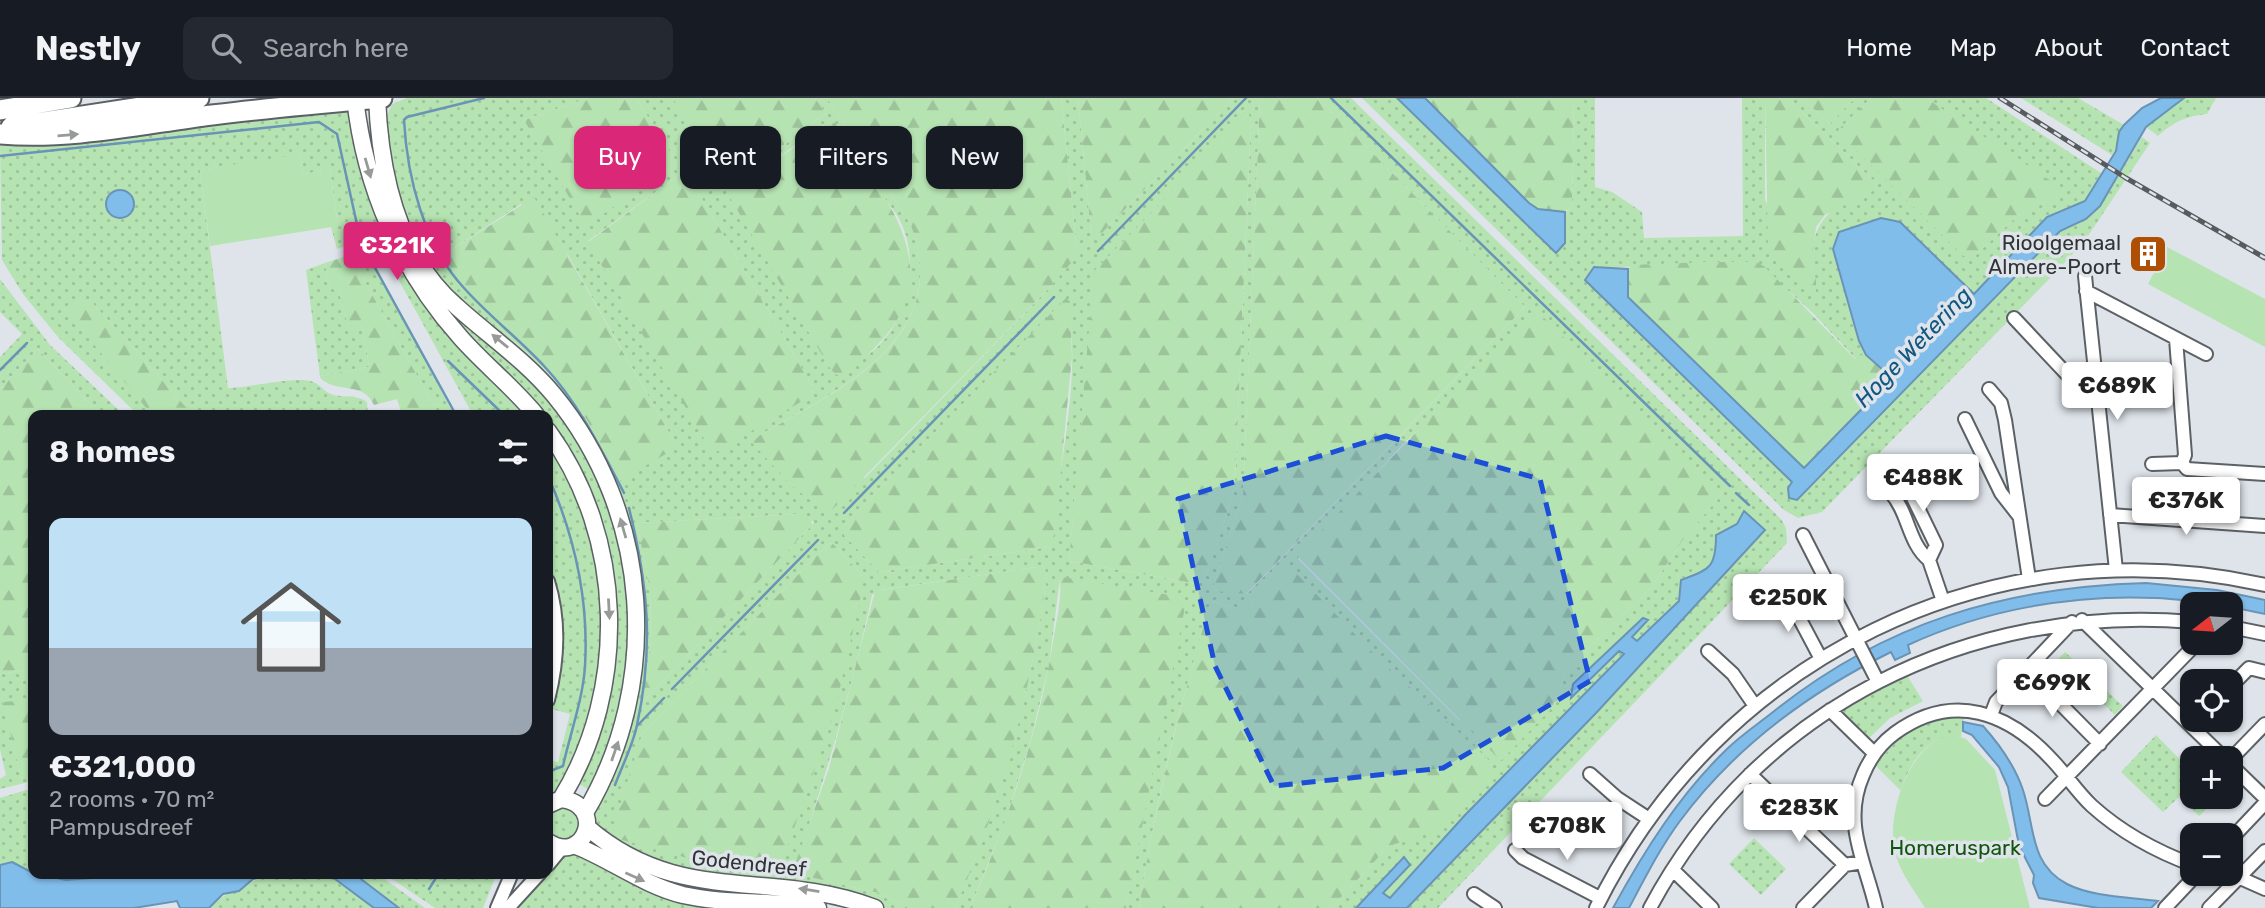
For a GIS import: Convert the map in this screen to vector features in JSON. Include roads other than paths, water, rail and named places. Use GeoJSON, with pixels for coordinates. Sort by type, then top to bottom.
{"type":"FeatureCollection","features":[{"type":"Feature","properties":{"kind":"highway"},"geometry":{"type":"LineString","coordinates":[[0,108],[26,98]]}},
{"type":"Feature","properties":{"kind":"highway"},"geometry":{"type":"LineString","coordinates":[[0,108],[71,98]]}},
{"type":"Feature","properties":{"kind":"highway"},"geometry":{"type":"LineString","coordinates":[[0,132],[199,98]]}},
{"type":"Feature","properties":{"kind":"highway"},"geometry":{"type":"LineString","coordinates":[[0,132],[39,137],[71,135],[210,115],[382,98]]}},
{"type":"Feature","properties":{"kind":"main road"},"geometry":{"type":"LineString","coordinates":[[377,98],[381,152],[390,192],[403,231],[420,263],[455,306],[525,363],[556,397],[598,461],[626,537],[633,572],[637,624],[633,679],[612,761],[586,820],[580,841],[561,845]]}},
{"type":"Feature","properties":{"kind":"main road"},"geometry":{"type":"LineString","coordinates":[[355,99],[365,158],[398,248],[447,322],[531,410]]}},
{"type":"Feature","properties":{"kind":"main road"},"geometry":{"type":"LineString","coordinates":[[553,440],[580,486],[592,516],[604,566],[610,624],[606,677],[594,728],[584,755],[554,802]]}},
{"type":"Feature","properties":{"kind":"main road","name":"Godendreef"},"geometry":{"type":"LineString","coordinates":[[554,802],[579,805],[586,820],[629,857],[684,878],[722,885],[819,891],[875,908]]}},
{"type":"Feature","properties":{"kind":"main road","name":"Godendreef"},"geometry":{"type":"LineString","coordinates":[[561,845],[680,894],[723,902],[818,908]]}},
{"type":"Feature","properties":{"kind":"street"},"geometry":{"type":"LineString","coordinates":[[2085,276],[2116,570]]}},
{"type":"Feature","properties":{"kind":"street"},"geometry":{"type":"LineString","coordinates":[[2086,291],[2206,354]]}},
{"type":"Feature","properties":{"kind":"street"},"geometry":{"type":"LineString","coordinates":[[2014,318],[2077,385],[2086,390],[2097,389]]}},
{"type":"Feature","properties":{"kind":"street"},"geometry":{"type":"LineString","coordinates":[[2176,339],[2185,455],[2182,463]]}},
{"type":"Feature","properties":{"kind":"street"},"geometry":{"type":"LineString","coordinates":[[1989,389],[2001,403],[2005,420],[2029,579]]}},
{"type":"Feature","properties":{"kind":"street"},"geometry":{"type":"LineString","coordinates":[[1965,419],[2001,493],[2019,516]]}},
{"type":"Feature","properties":{"kind":"street"},"geometry":{"type":"LineString","coordinates":[[2152,464],[2182,463]]}},
{"type":"Feature","properties":{"kind":"street"},"geometry":{"type":"LineString","coordinates":[[2182,463],[2187,469],[2265,474]]}},
{"type":"Feature","properties":{"kind":"street"},"geometry":{"type":"LineString","coordinates":[[1900,471],[1936,545],[1929,560]]}},
{"type":"Feature","properties":{"kind":"street"},"geometry":{"type":"LineString","coordinates":[[1891,493],[1902,505],[1918,551],[1929,560],[1943,600]]}},
{"type":"Feature","properties":{"kind":"street"},"geometry":{"type":"LineString","coordinates":[[2110,515],[2265,526]]}},
{"type":"Feature","properties":{"kind":"street"},"geometry":{"type":"LineString","coordinates":[[1803,535],[1876,678]]}},
{"type":"Feature","properties":{"kind":"street"},"geometry":{"type":"LineString","coordinates":[[1515,850],[1523,858],[1598,903],[1649,819],[1689,768],[1755,706],[1821,659],[1943,600],[2029,579],[2116,570],[2264,582]]}},
{"type":"Feature","properties":{"kind":"street"},"geometry":{"type":"LineString","coordinates":[[1786,593],[1821,659]]}},
{"type":"Feature","properties":{"kind":"street"},"geometry":{"type":"LineString","coordinates":[[553,604],[556,643],[553,664]]}},
{"type":"Feature","properties":{"kind":"street"},"geometry":{"type":"LineString","coordinates":[[1650,908],[1673,870],[1727,799],[1750,774],[1777,749],[1876,678],[1986,638],[2077,621],[2135,618],[2180,621]]}},
{"type":"Feature","properties":{"kind":"street"},"geometry":{"type":"LineString","coordinates":[[1991,715],[1996,702],[2077,621]]}},
{"type":"Feature","properties":{"kind":"street"},"geometry":{"type":"LineString","coordinates":[[2077,621],[2180,711]]}},
{"type":"Feature","properties":{"kind":"street"},"geometry":{"type":"LineString","coordinates":[[2244,630],[2265,634]]}},
{"type":"Feature","properties":{"kind":"street"},"geometry":{"type":"LineString","coordinates":[[1708,651],[1733,674],[1755,706]]}},
{"type":"Feature","properties":{"kind":"street"},"geometry":{"type":"LineString","coordinates":[[2045,799],[2186,655]]}},
{"type":"Feature","properties":{"kind":"street"},"geometry":{"type":"LineString","coordinates":[[2243,674],[2249,668],[2265,672]]}},
{"type":"Feature","properties":{"kind":"street"},"geometry":{"type":"LineString","coordinates":[[2026,670],[2100,744]]}},
{"type":"Feature","properties":{"kind":"street"},"geometry":{"type":"LineString","coordinates":[[1829,710],[1874,753]]}},
{"type":"Feature","properties":{"kind":"street"},"geometry":{"type":"LineString","coordinates":[[1877,908],[1853,827],[1854,800],[1874,753],[1896,732],[1926,715],[1963,710],[1991,715],[2025,735],[2090,804],[2114,824],[2160,852],[2180,860]]}},
{"type":"Feature","properties":{"kind":"street"},"geometry":{"type":"LineString","coordinates":[[2243,746],[2265,724]]}},
{"type":"Feature","properties":{"kind":"street"},"geometry":{"type":"LineString","coordinates":[[2202,732],[2214,746]]}},
{"type":"Feature","properties":{"kind":"street"},"geometry":{"type":"LineString","coordinates":[[1590,774],[1617,798],[1649,819]]}},
{"type":"Feature","properties":{"kind":"street"},"geometry":{"type":"LineString","coordinates":[[1750,774],[1845,865]]}},
{"type":"Feature","properties":{"kind":"street"},"geometry":{"type":"LineString","coordinates":[[2243,778],[2265,801],[2243,826]]}},
{"type":"Feature","properties":{"kind":"street"},"geometry":{"type":"LineString","coordinates":[[2243,868],[2265,851]]}},
{"type":"Feature","properties":{"kind":"street"},"geometry":{"type":"LineString","coordinates":[[1803,908],[1845,865],[1862,862]]}},
{"type":"Feature","properties":{"kind":"street"},"geometry":{"type":"LineString","coordinates":[[1673,870],[1712,908]]}},
{"type":"Feature","properties":{"kind":"street"},"geometry":{"type":"LineString","coordinates":[[498,908],[510,879]]}},
{"type":"Feature","properties":{"kind":"street"},"geometry":{"type":"LineString","coordinates":[[508,908],[535,879]]}},
{"type":"Feature","properties":{"kind":"street"},"geometry":{"type":"LineString","coordinates":[[2243,879],[2265,889]]}},
{"type":"Feature","properties":{"kind":"street"},"geometry":{"type":"LineString","coordinates":[[2165,908],[2186,886]]}},
{"type":"Feature","properties":{"kind":"street"},"geometry":{"type":"LineString","coordinates":[[2209,908],[2226,886]]}},
{"type":"Feature","properties":{"kind":"street"},"geometry":{"type":"LineString","coordinates":[[1474,894],[1495,908]]}},
{"type":"Feature","properties":{"kind":"water"},"geometry":{"type":"Polygon","coordinates":[[[1397,98],[1425,98],[1529,203],[1538,209],[1565,212],[1565,243],[1556,253],[1397,98]]]}},
{"type":"Feature","properties":{"kind":"water","name":"Hoge Wetering"},"geometry":{"type":"Polygon","coordinates":[[[2161,98],[2184,98],[2146,127],[2100,206],[2086,219],[2060,231],[1797,500],[1789,498],[1788,488],[1792,482],[1585,280],[1594,267],[1628,269],[1628,297],[1804,468],[1892,378],[1866,355],[1859,341],[1833,249],[1839,232],[1881,218],[1900,222],[1974,294],[2047,217],[2085,201],[2116,151],[2119,132],[2124,125],[2142,108],[2161,98]]]}},
{"type":"Feature","properties":{"kind":"water"},"geometry":{"type":"Polygon","coordinates":[[[120,190],[130,194],[134,204],[130,214],[120,218],[110,214],[106,204],[110,194],[120,190]]]}},
{"type":"Feature","properties":{"kind":"water"},"geometry":{"type":"Polygon","coordinates":[[[1744,511],[1765,530],[1597,712],[1407,908],[1356,908],[1404,857],[1410,865],[1383,893],[1390,898],[1466,814],[1624,654],[1619,651],[1571,698],[1573,684],[1643,618],[1648,620],[1632,637],[1637,641],[1679,601],[1681,580],[1709,566],[1715,554],[1716,535],[1737,524],[1744,511]]]}},
{"type":"Feature","properties":{"kind":"water"},"geometry":{"type":"Polygon","coordinates":[[[2146,583],[2227,592],[2180,592],[2180,600],[2124,597],[2029,607],[1967,622],[1937,633],[1908,645],[1910,653],[1895,660],[1891,652],[1831,685],[1803,704],[1775,724],[1724,769],[1680,821],[1659,852],[1629,908],[1613,908],[1664,824],[1710,766],[1744,734],[1815,681],[1902,633],[1948,616],[2043,592],[2146,583]]]}},
{"type":"Feature","properties":{"kind":"water"},"geometry":{"type":"Polygon","coordinates":[[[2244,596],[2265,600],[2265,614],[2244,610],[2244,596]]]}},
{"type":"Feature","properties":{"kind":"water"},"geometry":{"type":"Polygon","coordinates":[[[1963,722],[1983,726],[2011,764],[2023,790],[2035,843],[2046,866],[2055,876],[2088,892],[2158,901],[2151,908],[2098,908],[2039,898],[2033,883],[2034,875],[2019,846],[2008,787],[1999,767],[1972,735],[1963,731],[1963,722]]]}},
{"type":"Feature","properties":{"kind":"water"},"geometry":{"type":"Polygon","coordinates":[[[12,862],[28,870],[28,879],[253,879],[239,891],[223,894],[209,908],[180,908],[177,901],[134,908],[0,908],[0,865],[12,862]]]}},
{"type":"Feature","properties":{"kind":"water"},"geometry":{"type":"Polygon","coordinates":[[[335,879],[361,879],[399,908],[374,908],[335,879]]]}},
{"type":"Feature","properties":{"kind":"waterway"},"geometry":{"type":"LineString","coordinates":[[484,98],[404,120],[409,164],[420,209],[438,252],[450,271],[534,356],[568,395],[624,493]]}},
{"type":"Feature","properties":{"kind":"waterway"},"geometry":{"type":"LineString","coordinates":[[1098,251],[1246,98]]}},
{"type":"Feature","properties":{"kind":"waterway"},"geometry":{"type":"LineString","coordinates":[[1331,98],[1730,486]]}},
{"type":"Feature","properties":{"kind":"waterway"},"geometry":{"type":"LineString","coordinates":[[0,156],[319,122],[337,134],[360,238]]}},
{"type":"Feature","properties":{"kind":"waterway"},"geometry":{"type":"LineString","coordinates":[[368,255],[453,410]]}},
{"type":"Feature","properties":{"kind":"waterway"},"geometry":{"type":"LineString","coordinates":[[844,513],[1054,297]]}},
{"type":"Feature","properties":{"kind":"waterway"},"geometry":{"type":"LineString","coordinates":[[0,370],[27,343]]}},
{"type":"Feature","properties":{"kind":"waterway"},"geometry":{"type":"LineString","coordinates":[[448,361],[499,410]]}},
{"type":"Feature","properties":{"kind":"waterway"},"geometry":{"type":"LineString","coordinates":[[553,488],[573,545],[582,593],[586,641],[582,691],[563,766],[553,770]]}},
{"type":"Feature","properties":{"kind":"waterway"},"geometry":{"type":"LineString","coordinates":[[1736,493],[1749,505]]}},
{"type":"Feature","properties":{"kind":"waterway"},"geometry":{"type":"LineString","coordinates":[[615,785],[637,725],[646,669],[644,590],[629,508]]}},
{"type":"Feature","properties":{"kind":"waterway"},"geometry":{"type":"LineString","coordinates":[[672,689],[818,540]]}},
{"type":"Feature","properties":{"kind":"waterway"},"geometry":{"type":"LineString","coordinates":[[637,726],[664,698]]}},
{"type":"Feature","properties":{"kind":"waterway"},"geometry":{"type":"LineString","coordinates":[[429,889],[435,879]]}},
{"type":"Feature","properties":{"kind":"railway"},"geometry":{"type":"LineString","coordinates":[[2000,98],[2126,178],[2265,258]]}},
{"type":"Feature","properties":{"kind":"place","name":"Rioolgemaal Almere-Poort"},"geometry":{"type":"Point","coordinates":[2148,254]}},
{"type":"Feature","properties":{"kind":"park label","name":"Homeruspark"},"geometry":{"type":"Point","coordinates":[1955,847]}}]}
